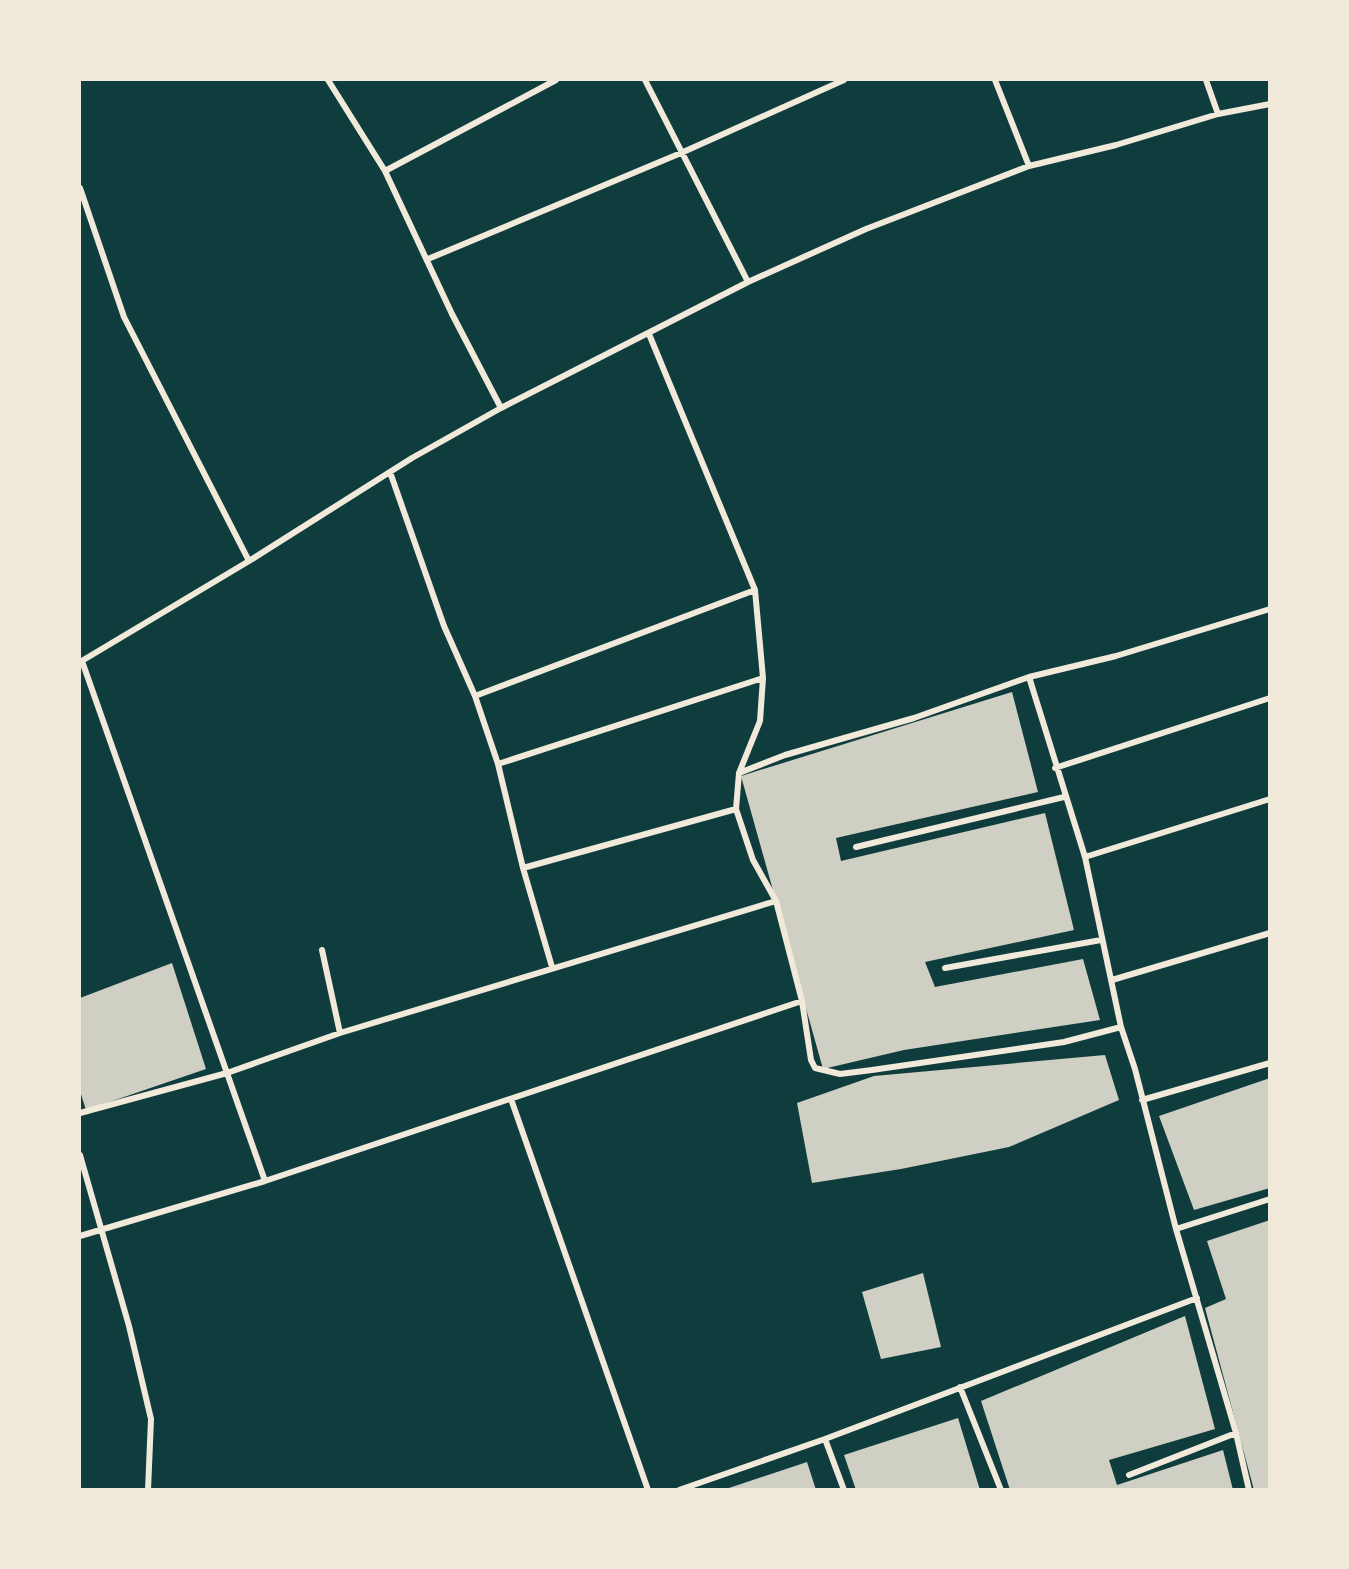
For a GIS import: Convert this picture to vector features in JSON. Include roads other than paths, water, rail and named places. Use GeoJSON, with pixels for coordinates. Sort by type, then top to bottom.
{"type":"FeatureCollection","features":[{"type":"Feature","properties":{"kind":"street"},"geometry":{"type":"LineString","coordinates":[[328,80],[386,171],[452,314],[501,408]]}},
{"type":"Feature","properties":{"kind":"street"},"geometry":{"type":"LineString","coordinates":[[386,171],[556,80]]}},
{"type":"Feature","properties":{"kind":"street"},"geometry":{"type":"LineString","coordinates":[[645,80],[748,282]]}},
{"type":"Feature","properties":{"kind":"street"},"geometry":{"type":"LineString","coordinates":[[428,259],[681,153],[844,80]]}},
{"type":"Feature","properties":{"kind":"street"},"geometry":{"type":"LineString","coordinates":[[995,80],[1029,166]]}},
{"type":"Feature","properties":{"kind":"street"},"geometry":{"type":"LineString","coordinates":[[1206,80],[1218,114]]}},
{"type":"Feature","properties":{"kind":"street"},"geometry":{"type":"LineString","coordinates":[[265,1181],[81,661],[249,561],[390,472],[501,408],[748,282],[867,230],[1029,166],[1116,145],[1218,114],[1269,104]]}},
{"type":"Feature","properties":{"kind":"street"},"geometry":{"type":"LineString","coordinates":[[80,188],[124,317],[249,561]]}},
{"type":"Feature","properties":{"kind":"street"},"geometry":{"type":"LineString","coordinates":[[649,334],[755,590],[764,678],[759,721],[739,773],[736,809],[753,860],[776,901],[802,1001],[811,1060],[815,1068],[840,1074],[1064,1042],[1121,1027]]}},
{"type":"Feature","properties":{"kind":"street"},"geometry":{"type":"LineString","coordinates":[[390,472],[444,626],[475,696],[498,764],[523,868],[552,968]]}},
{"type":"Feature","properties":{"kind":"street"},"geometry":{"type":"LineString","coordinates":[[475,696],[755,590]]}},
{"type":"Feature","properties":{"kind":"street"},"geometry":{"type":"LineString","coordinates":[[739,773],[785,755],[914,718],[1029,677],[1116,656],[1269,609]]}},
{"type":"Feature","properties":{"kind":"street"},"geometry":{"type":"LineString","coordinates":[[1029,677],[1084,857],[1121,1027],[1135,1069],[1176,1229],[1236,1433],[1249,1490]]}},
{"type":"Feature","properties":{"kind":"street"},"geometry":{"type":"LineString","coordinates":[[498,764],[764,678]]}},
{"type":"Feature","properties":{"kind":"street"},"geometry":{"type":"LineString","coordinates":[[1055,768],[1269,698]]}},
{"type":"Feature","properties":{"kind":"street"},"geometry":{"type":"LineString","coordinates":[[856,847],[1064,797]]}},
{"type":"Feature","properties":{"kind":"street"},"geometry":{"type":"LineString","coordinates":[[1084,857],[1269,799]]}},
{"type":"Feature","properties":{"kind":"street"},"geometry":{"type":"LineString","coordinates":[[523,868],[736,809]]}},
{"type":"Feature","properties":{"kind":"street"},"geometry":{"type":"LineString","coordinates":[[80,1113],[227,1073],[340,1033],[776,901]]}},
{"type":"Feature","properties":{"kind":"street"},"geometry":{"type":"LineString","coordinates":[[1112,980],[1269,933]]}},
{"type":"Feature","properties":{"kind":"street"},"geometry":{"type":"LineString","coordinates":[[945,968],[1101,940]]}},
{"type":"Feature","properties":{"kind":"street"},"geometry":{"type":"LineString","coordinates":[[322,950],[340,1033]]}},
{"type":"Feature","properties":{"kind":"street"},"geometry":{"type":"LineString","coordinates":[[80,1236],[265,1181],[802,1001]]}},
{"type":"Feature","properties":{"kind":"street"},"geometry":{"type":"LineString","coordinates":[[1142,1100],[1269,1063]]}},
{"type":"Feature","properties":{"kind":"street"},"geometry":{"type":"LineString","coordinates":[[511,1099],[648,1490]]}},
{"type":"Feature","properties":{"kind":"street"},"geometry":{"type":"LineString","coordinates":[[80,1155],[129,1326],[151,1419],[148,1490]]}},
{"type":"Feature","properties":{"kind":"street"},"geometry":{"type":"LineString","coordinates":[[1176,1229],[1269,1198]]}},
{"type":"Feature","properties":{"kind":"street"},"geometry":{"type":"LineString","coordinates":[[679,1490],[825,1439],[1197,1298]]}},
{"type":"Feature","properties":{"kind":"street"},"geometry":{"type":"LineString","coordinates":[[960,1387],[1001,1490]]}},
{"type":"Feature","properties":{"kind":"street"},"geometry":{"type":"LineString","coordinates":[[1129,1475],[1236,1433]]}},
{"type":"Feature","properties":{"kind":"street"},"geometry":{"type":"LineString","coordinates":[[825,1439],[844,1490]]}}]}
